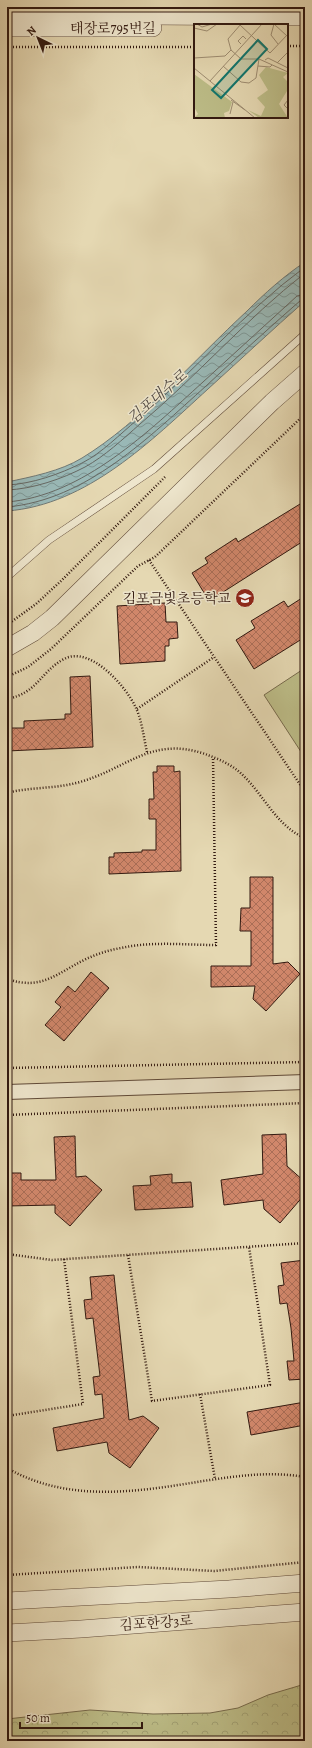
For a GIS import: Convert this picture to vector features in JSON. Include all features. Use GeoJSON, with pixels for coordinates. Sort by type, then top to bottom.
{"type":"FeatureCollection","features":[{"type":"Feature","properties":{"kind":"street","name":"태장로795번길"},"geometry":{"type":"LineString","coordinates":[[7,15],[305,17]]}},
{"type":"Feature","properties":{"kind":"street","name":"태장로795번길"},"geometry":{"type":"LineString","coordinates":[[7,28],[194,28]]}},
{"type":"Feature","properties":{"kind":"street"},"geometry":{"type":"LineString","coordinates":[[288,28],[305,28]]}},
{"type":"Feature","properties":{"kind":"street"},"geometry":{"type":"LineString","coordinates":[[7,648],[33,633],[52,618],[244,429],[305,373]]}},
{"type":"Feature","properties":{"kind":"street"},"geometry":{"type":"LineString","coordinates":[[7,1092],[305,1082]]}},
{"type":"Feature","properties":{"kind":"street"},"geometry":{"type":"LineString","coordinates":[[7,1601],[229,1589],[305,1583]]}},
{"type":"Feature","properties":{"kind":"street","name":"김포한강3로"},"geometry":{"type":"LineString","coordinates":[[7,1633],[305,1612]]}},
{"type":"Feature","properties":{"kind":"lane"},"geometry":{"type":"LineString","coordinates":[[7,577],[49,540],[112,499],[154,469],[305,334]]}},
{"type":"Feature","properties":{"kind":"path"},"geometry":{"type":"LineString","coordinates":[[288,46],[305,46]]}},
{"type":"Feature","properties":{"kind":"path"},"geometry":{"type":"LineString","coordinates":[[7,47],[194,47]]}},
{"type":"Feature","properties":{"kind":"path"},"geometry":{"type":"LineString","coordinates":[[7,677],[28,667],[51,649],[138,566],[155,556],[305,414]]}},
{"type":"Feature","properties":{"kind":"path"},"geometry":{"type":"LineString","coordinates":[[7,625],[36,604],[62,580],[166,476]]}},
{"type":"Feature","properties":{"kind":"path"},"geometry":{"type":"LineString","coordinates":[[149,560],[301,786],[305,783]]}},
{"type":"Feature","properties":{"kind":"path"},"geometry":{"type":"LineString","coordinates":[[7,699],[28,692],[62,660],[70,656],[80,656],[89,659],[110,674],[120,684],[137,709],[147,752]]}},
{"type":"Feature","properties":{"kind":"path"},"geometry":{"type":"LineString","coordinates":[[137,709],[214,657]]}},
{"type":"Feature","properties":{"kind":"path"},"geometry":{"type":"LineString","coordinates":[[7,793],[75,783],[108,772],[147,752],[166,748],[180,749],[213,757],[235,768],[247,779],[282,822],[289,829],[305,838]]}},
{"type":"Feature","properties":{"kind":"path"},"geometry":{"type":"LineString","coordinates":[[7,979],[19,984],[32,984],[46,981],[86,959],[122,947],[152,944],[216,945],[213,757]]}},
{"type":"Feature","properties":{"kind":"path"},"geometry":{"type":"LineString","coordinates":[[7,1068],[305,1062]]}},
{"type":"Feature","properties":{"kind":"path"},"geometry":{"type":"LineString","coordinates":[[7,1115],[305,1103]]}},
{"type":"Feature","properties":{"kind":"path"},"geometry":{"type":"LineString","coordinates":[[7,1254],[52,1260],[305,1243]]}},
{"type":"Feature","properties":{"kind":"path"},"geometry":{"type":"LineString","coordinates":[[128,1255],[152,1400],[270,1385],[249,1247]]}},
{"type":"Feature","properties":{"kind":"path"},"geometry":{"type":"LineString","coordinates":[[7,1416],[83,1404],[64,1259]]}},
{"type":"Feature","properties":{"kind":"path"},"geometry":{"type":"LineString","coordinates":[[200,1394],[215,1479]]}},
{"type":"Feature","properties":{"kind":"path"},"geometry":{"type":"LineString","coordinates":[[7,1468],[24,1478],[47,1486],[71,1490],[103,1492],[159,1488],[215,1479],[273,1473],[305,1477]]}},
{"type":"Feature","properties":{"kind":"path"},"geometry":{"type":"LineString","coordinates":[[7,1575],[138,1567],[214,1571],[305,1562]]}},
{"type":"Feature","properties":{"kind":"green space"},"geometry":{"type":"Polygon","coordinates":[[[305,668],[305,758],[264,695],[305,668]]]}},
{"type":"Feature","properties":{"kind":"green space"},"geometry":{"type":"Polygon","coordinates":[[[305,1684],[305,1741],[7,1741],[7,1719],[90,1710],[153,1714],[210,1713],[238,1708],[268,1695],[305,1684]]]}},
{"type":"Feature","properties":{"kind":"water"},"geometry":{"type":"Polygon","coordinates":[[[305,262],[305,301],[164,429],[116,467],[91,483],[64,497],[36,506],[7,511],[7,482],[65,467],[74,463],[104,443],[168,389],[268,291],[305,262]]]}},
{"type":"Feature","properties":{"kind":"building"},"geometry":{"type":"Polygon","coordinates":[[[305,501],[305,540],[209,601],[192,573],[208,563],[205,558],[236,538],[238,542],[305,501]]]}},
{"type":"Feature","properties":{"kind":"building"},"geometry":{"type":"Polygon","coordinates":[[[305,596],[305,637],[254,669],[236,640],[255,628],[251,621],[284,601],[288,607],[305,596]]]}},
{"type":"Feature","properties":{"kind":"building"},"geometry":{"type":"Polygon","coordinates":[[[165,603],[166,622],[177,622],[178,638],[169,639],[169,646],[165,646],[165,661],[120,664],[117,606],[165,603]]]}},
{"type":"Feature","properties":{"kind":"building"},"geometry":{"type":"Polygon","coordinates":[[[90,676],[93,747],[7,751],[7,728],[24,728],[24,721],[65,719],[65,714],[71,714],[70,677],[90,676]]]}},
{"type":"Feature","properties":{"kind":"building"},"geometry":{"type":"Polygon","coordinates":[[[157,766],[174,766],[174,772],[180,771],[181,871],[109,874],[109,857],[114,857],[114,853],[156,850],[156,819],[149,819],[149,799],[154,799],[153,772],[157,772],[157,766]]]}},
{"type":"Feature","properties":{"kind":"building"},"geometry":{"type":"Polygon","coordinates":[[[250,877],[273,877],[273,964],[288,962],[300,974],[266,1011],[253,999],[255,986],[211,987],[211,966],[251,966],[251,931],[240,931],[241,908],[250,908],[250,877]]]}},
{"type":"Feature","properties":{"kind":"building"},"geometry":{"type":"Polygon","coordinates":[[[91,972],[109,988],[64,1041],[45,1025],[61,1007],[55,1002],[68,986],[75,992],[91,972]]]}},
{"type":"Feature","properties":{"kind":"building"},"geometry":{"type":"Polygon","coordinates":[[[286,1134],[287,1166],[305,1182],[305,1194],[280,1223],[264,1209],[263,1200],[224,1205],[221,1180],[263,1174],[262,1135],[286,1134]]]}},
{"type":"Feature","properties":{"kind":"building"},"geometry":{"type":"Polygon","coordinates":[[[75,1136],[76,1177],[86,1176],[102,1190],[70,1226],[55,1213],[55,1205],[7,1206],[7,1173],[21,1173],[21,1180],[56,1180],[54,1137],[75,1136]]]}},
{"type":"Feature","properties":{"kind":"building"},"geometry":{"type":"Polygon","coordinates":[[[172,1174],[172,1183],[191,1182],[193,1207],[135,1210],[133,1186],[151,1185],[150,1176],[172,1174]]]}},
{"type":"Feature","properties":{"kind":"building"},"geometry":{"type":"Polygon","coordinates":[[[305,1260],[305,1379],[289,1380],[287,1361],[294,1361],[287,1303],[280,1304],[278,1286],[284,1285],[281,1263],[305,1260]]]}},
{"type":"Feature","properties":{"kind":"building"},"geometry":{"type":"Polygon","coordinates":[[[114,1275],[129,1420],[143,1416],[159,1428],[130,1468],[109,1453],[107,1442],[57,1451],[53,1428],[104,1418],[102,1394],[95,1395],[93,1377],[100,1376],[93,1318],[86,1319],[84,1300],[92,1299],[90,1277],[114,1275]]]}},
{"type":"Feature","properties":{"kind":"building"},"geometry":{"type":"Polygon","coordinates":[[[305,1402],[305,1425],[251,1435],[247,1412],[305,1402]]]}},
{"type":"Feature","properties":{"kind":"place","name":"김포금빛초등학교"},"geometry":{"type":"Point","coordinates":[245,598]}},
{"type":"Feature","properties":{"kind":"water label","name":"김포대수로"},"geometry":{"type":"Point","coordinates":[157,397]}}]}
